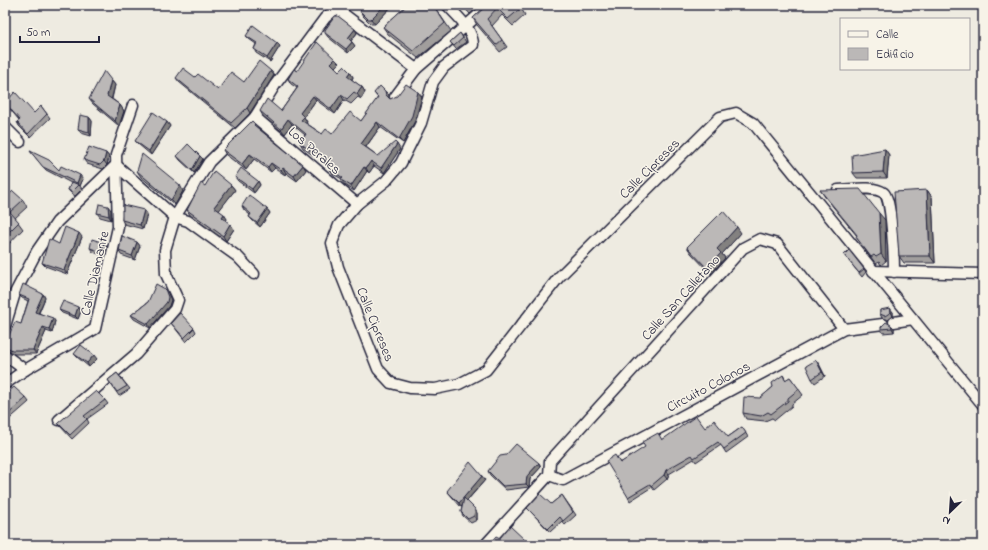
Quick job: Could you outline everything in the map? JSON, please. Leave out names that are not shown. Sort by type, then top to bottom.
[{"type":"street","points":[[447,5],[465,25]]},
{"type":"street","points":[[395,96],[416,69],[465,25],[490,5]]},
{"type":"street","points":[[59,420],[136,354],[175,309],[178,300],[166,274],[165,250],[175,217],[209,162],[255,117],[275,85],[325,18],[339,7],[416,69]]},
{"type":"street","name":"Calle Cipreses","points":[[465,25],[473,37],[473,45],[444,67],[433,82],[421,123],[401,163],[386,180],[357,204],[338,225],[332,244],[338,267],[378,369],[391,383],[410,388],[435,389],[459,384],[486,370],[559,277],[720,117],[736,113],[753,123],[983,405]]},
{"type":"street","name":"Calle Diamante","points":[[5,384],[25,370],[95,329],[118,227],[116,155],[133,105]]},
{"type":"street","name":"Los Perales","points":[[255,117],[357,204]]},
{"type":"street","points":[[5,127],[20,142]]},
{"type":"street","points":[[5,326],[14,293],[37,251],[57,222],[116,165],[175,217],[188,221],[238,257],[254,274]]},
{"type":"street","points":[[832,190],[873,189],[883,192],[887,197],[892,236],[894,272]]},
{"type":"street","name":"Calle San Calletano","points":[[549,475],[550,461],[743,248],[760,238],[776,244],[844,329]]},
{"type":"street","points":[[873,272],[983,274]]},
{"type":"street","points":[[894,322],[913,319]]},
{"type":"street","name":"Circuito Colonos","points":[[549,475],[563,480],[844,329],[883,324]]},
{"type":"street","points":[[5,355],[25,370]]},
{"type":"street","points":[[487,543],[549,475]]},
{"type":"building","points":[[364,5],[385,5],[371,19],[368,19],[360,11],[365,6]]},
{"type":"building","points":[[407,5],[433,5],[445,23],[413,51],[383,27]]},
{"type":"building","points":[[487,5],[518,5],[521,8],[508,19],[497,8],[487,19],[502,40],[496,45],[473,18]]},
{"type":"building","points":[[335,16],[338,16],[355,29],[348,38],[352,42],[346,49],[325,33],[325,30]]},
{"type":"building","points":[[253,25],[277,43],[267,58],[254,49],[257,43],[246,36]]},
{"type":"building","points":[[460,33],[463,38],[454,46],[450,42]]},
{"type":"building","points":[[317,42],[335,59],[331,63],[339,71],[344,66],[350,72],[347,76],[362,87],[357,94],[354,92],[347,99],[341,95],[331,109],[313,96],[300,113],[304,117],[301,120],[322,134],[326,129],[332,134],[350,112],[361,121],[378,97],[374,93],[380,86],[390,99],[397,96],[406,84],[418,92],[412,116],[399,139],[377,122],[361,144],[378,156],[395,142],[397,144],[381,168],[371,161],[366,168],[364,167],[351,186],[341,180],[343,178],[330,169],[334,163],[313,148],[311,151],[300,143],[306,134],[288,119],[281,129],[260,111],[267,99],[281,111],[298,87],[288,79],[294,69],[297,71]]},
{"type":"building","points":[[259,61],[271,71],[247,108],[231,123],[176,78],[183,68],[195,77],[198,74],[218,90],[231,72],[244,82]]},
{"type":"building","points":[[104,71],[111,80],[107,96],[120,105],[115,121],[89,99]]},
{"type":"building","points":[[15,92],[34,113],[41,106],[47,114],[28,134],[17,122],[20,120],[5,103]]},
{"type":"building","points":[[153,112],[167,122],[149,151],[135,141]]},
{"type":"building","points":[[80,115],[89,117],[89,132],[78,129]]},
{"type":"building","points":[[252,121],[255,124],[254,125],[303,165],[294,176],[283,168],[281,170],[271,163],[268,167],[250,154],[242,164],[223,150]]},
{"type":"building","points":[[188,144],[200,156],[192,170],[177,156]]},
{"type":"building","points":[[89,147],[106,153],[104,161],[100,165],[84,160]]},
{"type":"building","points":[[885,149],[883,172],[853,173],[852,155]]},
{"type":"building","points":[[30,151],[49,160],[59,170],[61,166],[80,175],[77,183],[43,167]]},
{"type":"building","points":[[142,154],[180,185],[171,200],[137,171]]},
{"type":"building","points":[[241,168],[258,181],[252,189],[235,177]]},
{"type":"building","points":[[214,171],[231,185],[214,207],[224,214],[222,217],[230,224],[223,236],[187,210],[201,183],[205,186]]},
{"type":"building","points":[[72,182],[79,185],[72,192],[68,190]]},
{"type":"building","points":[[860,189],[879,213],[881,254],[876,257],[874,255],[871,257],[856,237],[857,235],[820,190]]},
{"type":"building","points":[[927,190],[930,256],[899,256],[894,192]]},
{"type":"building","points":[[13,191],[23,200],[10,212],[19,222],[5,236],[5,198]]},
{"type":"building","points":[[249,195],[267,209],[257,223],[249,217],[251,214],[242,206]]},
{"type":"building","points":[[99,204],[108,206],[109,216],[97,213]]},
{"type":"building","points":[[123,205],[144,210],[140,225],[122,220]]},
{"type":"building","points":[[723,211],[737,227],[717,249],[721,253],[707,268],[687,247]]},
{"type":"building","points":[[65,227],[79,233],[64,270],[42,263],[49,239],[59,244]]},
{"type":"building","points":[[122,236],[137,242],[132,256],[119,251]]},
{"type":"building","points":[[92,239],[104,243],[102,252],[90,248]]},
{"type":"building","points":[[849,250],[864,269],[859,273],[844,255]]},
{"type":"building","points":[[23,284],[43,294],[35,312],[53,318],[49,329],[43,327],[33,350],[12,350],[5,346],[5,344],[15,322],[21,324],[29,299],[19,295]]},
{"type":"building","points":[[156,284],[165,289],[168,297],[167,302],[148,324],[131,315],[148,302]]},
{"type":"building","points":[[63,301],[78,307],[75,316],[59,310]]},
{"type":"building","points":[[890,308],[891,312],[885,316],[880,314],[880,310]]},
{"type":"building","points":[[180,313],[194,328],[184,338],[171,323]]},
{"type":"building","points":[[886,322],[891,325],[892,328],[881,329],[881,327]]},
{"type":"building","points":[[81,345],[94,355],[87,363],[74,354]]},
{"type":"building","points":[[816,360],[822,372],[812,379],[806,366]]},
{"type":"building","points":[[117,373],[127,386],[117,392],[108,380]]},
{"type":"building","points":[[783,375],[785,380],[790,377],[799,389],[788,398],[788,401],[771,414],[768,412],[761,416],[743,413],[744,397],[760,398],[773,387],[772,383]]},
{"type":"building","points":[[14,387],[26,398],[5,417],[5,395]]},
{"type":"building","points":[[96,391],[105,400],[84,416],[87,419],[70,435],[58,423]]},
{"type":"building","points":[[696,416],[705,428],[714,420],[728,437],[742,427],[746,433],[724,449],[718,442],[694,458],[692,455],[666,470],[664,475],[651,486],[650,484],[628,497],[606,461],[615,455],[620,463],[645,447],[642,442],[658,433],[662,440]]},
{"type":"building","points":[[516,444],[539,463],[527,476],[526,484],[503,486],[488,471],[500,456],[506,455]]},
{"type":"building","points":[[470,462],[482,476],[459,503],[447,491]]},
{"type":"building","points":[[540,494],[551,504],[562,495],[573,512],[563,521],[560,517],[548,529],[527,508]]},
{"type":"building","points":[[464,498],[475,509],[474,516],[468,519],[461,512]]},
{"type":"building","points":[[510,526],[526,541],[522,545],[486,545],[489,544],[496,536],[500,538]]}]
